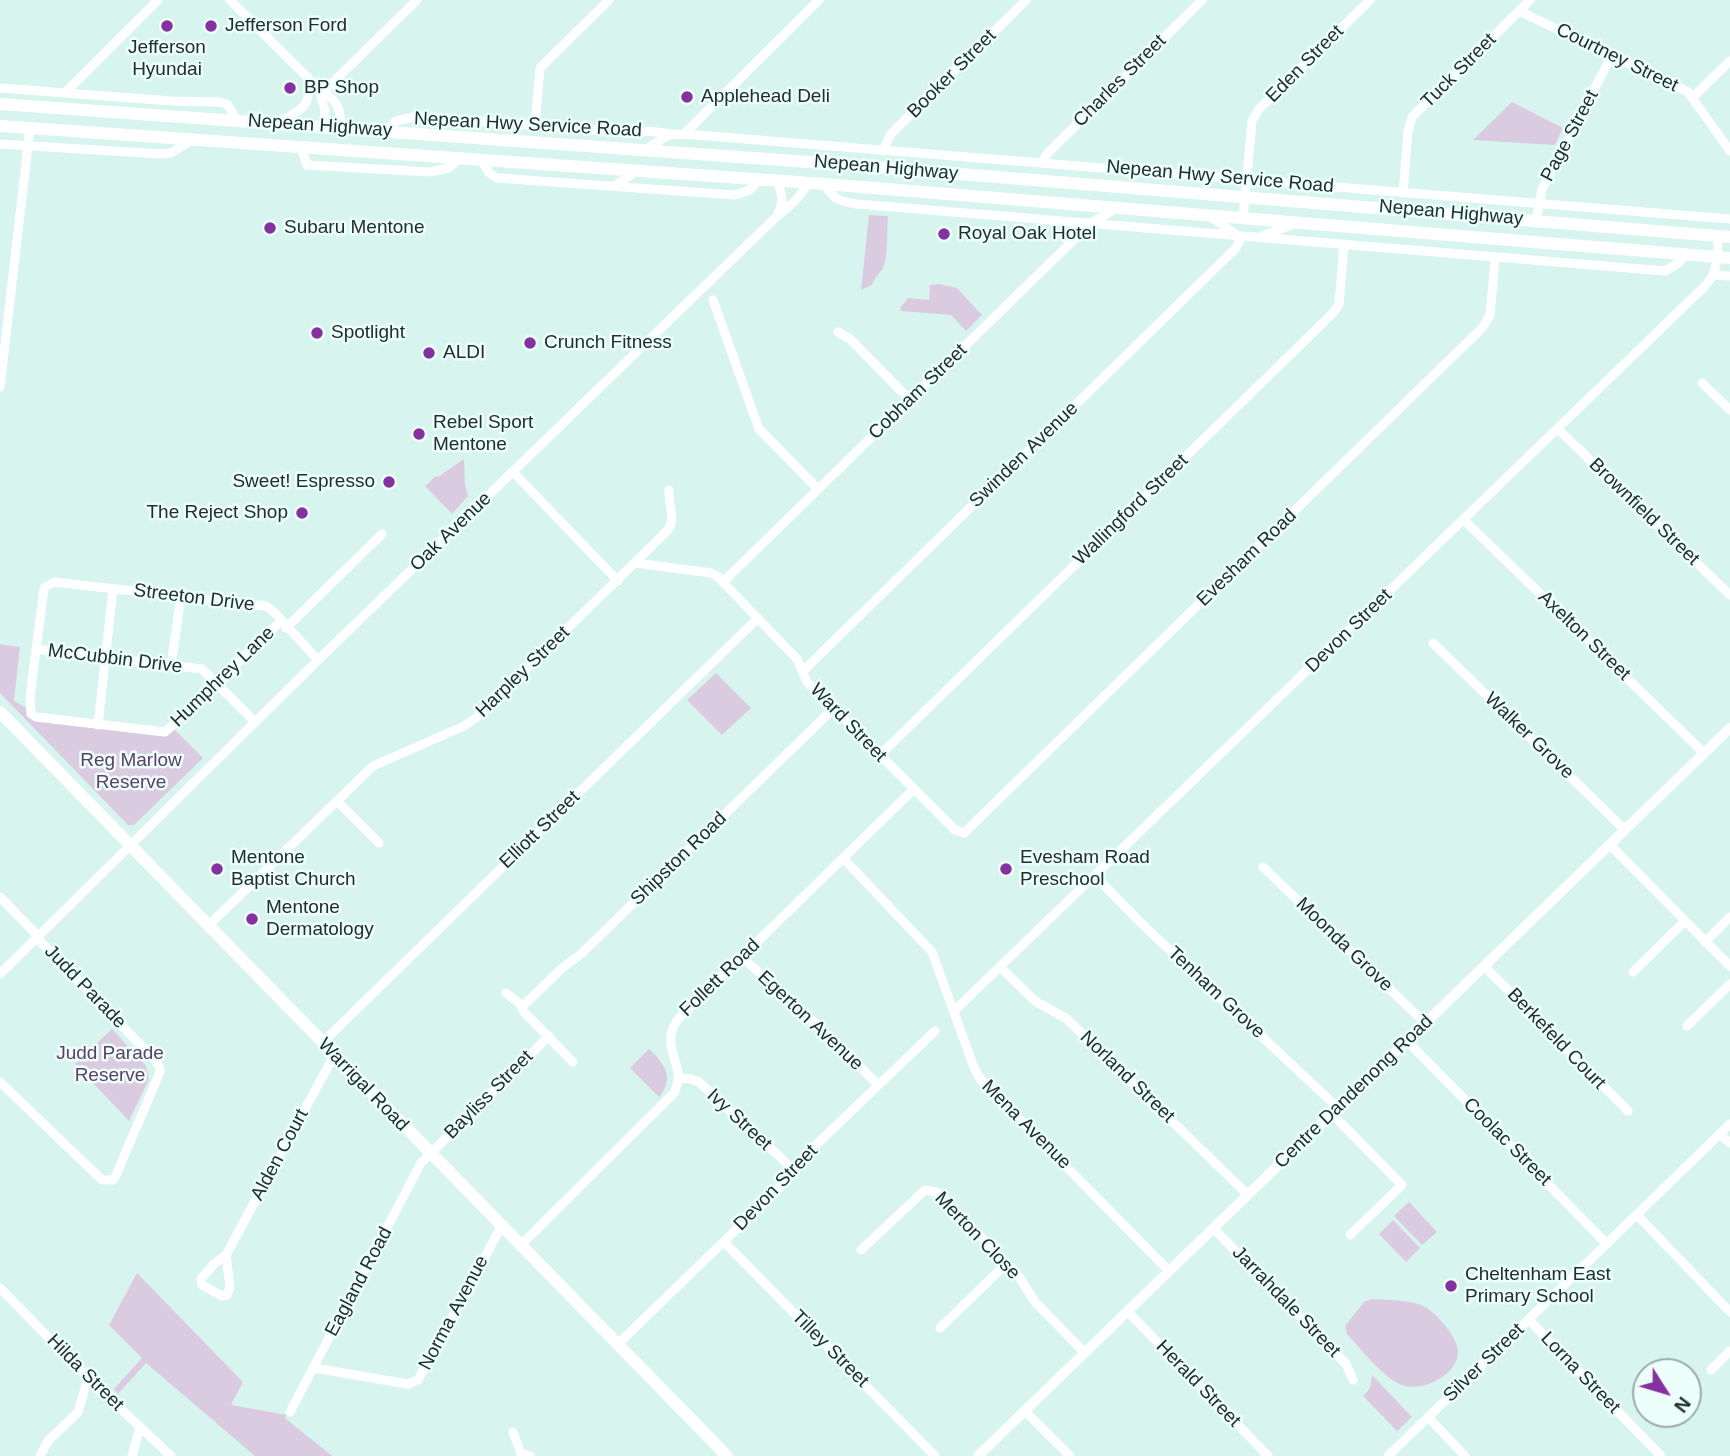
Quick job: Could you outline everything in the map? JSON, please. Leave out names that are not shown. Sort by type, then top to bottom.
[{"type":"highway","name":"Nepean Highway","points":[[0,104],[850,164],[1724,237]]},
{"type":"highway","points":[[230,143],[235,120]]},
{"type":"highway","name":"Nepean Highway","points":[[0,125],[777,180],[827,188],[849,186],[1724,257]]},
{"type":"highway","points":[[325,127],[335,150]]},
{"type":"highway","points":[[335,150],[341,128]]},
{"type":"highway","points":[[513,161],[515,141]]},
{"type":"highway","points":[[849,186],[850,164]]},
{"type":"highway","name":"Warrigal Road","points":[[0,712],[727,1456]]},
{"type":"main road","name":"Centre Dandenong Road","points":[[978,1456],[1730,728]]},
{"type":"street","points":[[41,107],[63,93],[158,0]]},
{"type":"street","points":[[230,0],[337,104],[341,112],[341,128]]},
{"type":"street","points":[[321,90],[417,0]]},
{"type":"street","points":[[535,125],[540,68],[609,0]]},
{"type":"street","points":[[645,150],[667,135],[679,134],[701,117],[819,0]]},
{"type":"street","name":"Booker Street","points":[[883,151],[890,135],[1026,0]]},
{"type":"street","name":"Charles Street","points":[[1042,163],[1046,155],[1202,0]]},
{"type":"street","name":"Eden Street","points":[[1243,218],[1252,121],[1259,109],[1370,0]]},
{"type":"street","name":"Tuck Street","points":[[1403,193],[1408,131],[1412,117],[1530,0]]},
{"type":"street","name":"Courtney Street","points":[[1519,11],[1684,90],[1693,97],[1730,150]]},
{"type":"street","name":"Page Street","points":[[1536,220],[1542,189],[1612,55]]},
{"type":"street","points":[[1693,97],[1730,61]]},
{"type":"street","points":[[276,123],[304,107],[310,93],[308,77]]},
{"type":"street","points":[[0,88],[221,102],[227,104],[235,120]]},
{"type":"street","points":[[321,90],[325,127]]},
{"type":"street","name":"Nepean Hwy Service Road","points":[[386,131],[396,121],[412,116],[628,133],[644,131],[1730,219]]},
{"type":"street","points":[[701,117],[699,129],[726,155]]},
{"type":"street","points":[[0,387],[30,128]]},
{"type":"street","points":[[0,144],[165,154],[192,140]]},
{"type":"street","name":"Nepean Hwy Service Road","points":[[301,148],[307,165],[429,172],[449,168],[461,157]]},
{"type":"street","name":"Nepean Hwy Service Road","points":[[481,159],[489,173],[497,178],[614,187],[735,195],[750,190],[760,179]]},
{"type":"street","name":"Nepean Hwy Service Road","points":[[614,187],[639,170]]},
{"type":"street","points":[[773,220],[782,206],[777,180]]},
{"type":"street","name":"Oak Avenue","points":[[0,974],[318,660],[795,201],[809,183]]},
{"type":"street","name":"Nepean Hwy Service Road","points":[[827,188],[840,201],[857,204],[1495,259],[1665,271],[1686,255]]},
{"type":"street","name":"Cobham Street","points":[[723,582],[1091,223],[1117,208]]},
{"type":"street","name":"Nepean Hwy Service Road","points":[[1204,214],[1240,236]]},
{"type":"street","name":"Nepean Hwy Service Road","points":[[1258,237],[1299,222]]},
{"type":"street","name":"Swinden Avenue","points":[[803,671],[1232,252],[1240,244],[1240,236]]},
{"type":"street","points":[[1724,237],[1724,257],[1714,275],[1730,276]]},
{"type":"street","name":"Wallingford Street","points":[[879,756],[1334,312],[1339,304],[1344,245]]},
{"type":"street","name":"Evesham Road","points":[[958,832],[964,833],[974,824],[1482,328],[1490,316],[1495,259]]},
{"type":"street","name":"Devon Street","points":[[954,1012],[1714,275]]},
{"type":"street","points":[[713,299],[759,429],[818,489]]},
{"type":"street","points":[[838,332],[850,339],[910,400]]},
{"type":"street","points":[[1702,383],[1730,410]]},
{"type":"street","name":"Brownfield Street","points":[[1558,429],[1730,595]]},
{"type":"street","points":[[513,472],[618,581]]},
{"type":"street","name":"Harpley Street","points":[[208,926],[377,762],[473,721],[671,526],[673,518],[668,502],[669,490]]},
{"type":"street","name":"Axelton Street","points":[[1464,520],[1704,753]]},
{"type":"street","name":"Humphrey Lane","points":[[97,725],[165,732],[382,534]]},
{"type":"street","name":"Ward Street","points":[[636,563],[711,573],[723,582],[797,659],[807,682],[958,832]]},
{"type":"street","name":"Streeton Drive","points":[[36,649],[44,588],[54,582],[266,606],[318,660]]},
{"type":"street","points":[[36,649],[29,710],[36,718],[97,725],[113,589]]},
{"type":"street","points":[[171,665],[181,597]]},
{"type":"street","name":"Elliott Street","points":[[321,1043],[758,618]]},
{"type":"street","name":"Walker Grove","points":[[1433,643],[1625,830]]},
{"type":"street","name":"McCubbin Drive","points":[[36,649],[202,669],[256,722]]},
{"type":"street","name":"Shipston Road","points":[[522,1007],[561,969],[582,954],[833,709]]},
{"type":"street","name":"Follett Road","points":[[679,1078],[669,1041],[679,1018],[914,789]]},
{"type":"street","points":[[337,801],[379,844]]},
{"type":"street","points":[[1610,845],[1730,967]]},
{"type":"street","name":"Mena Avenue","points":[[843,858],[932,952],[981,1080],[1170,1271]]},
{"type":"street","name":"Moonda Grove","points":[[1263,867],[1425,1023]]},
{"type":"street","name":"Tenham Grove","points":[[1095,876],[1335,1111],[1402,1185],[1350,1235]]},
{"type":"street","points":[[0,897],[37,937]]},
{"type":"street","points":[[1705,942],[1730,917]]},
{"type":"street","points":[[1633,972],[1685,921]]},
{"type":"street","name":"Judd Parade","points":[[0,1082],[102,1180],[109,1182],[116,1175],[160,1068],[37,937]]},
{"type":"street","name":"Egerton Avenue","points":[[742,957],[833,1039],[878,1085]]},
{"type":"street","name":"Berkefeld Court","points":[[1484,966],[1628,1111]]},
{"type":"street","name":"Norland Street","points":[[1000,967],[1030,997],[1067,1019],[1248,1195]]},
{"type":"street","points":[[1687,1026],[1730,984]]},
{"type":"street","points":[[506,993],[573,1062]]},
{"type":"street","name":"Devon Street","points":[[617,1345],[724,1242],[795,1171],[816,1145],[934,1031]]},
{"type":"street","name":"Bayliss Street","points":[[430,1154],[549,1036]]},
{"type":"street","name":"Coolac Street","points":[[1407,1041],[1607,1244]]},
{"type":"street","name":"Alden Court","points":[[226,1255],[230,1287],[227,1295],[222,1296],[200,1282],[209,1269],[226,1255],[335,1057]]},
{"type":"street","points":[[520,1246],[668,1100],[676,1089],[679,1078]]},
{"type":"street","name":"Ivy Street","points":[[679,1078],[699,1083],[795,1171]]},
{"type":"street","name":"Silver Street","points":[[1388,1456],[1730,1124]]},
{"type":"street","points":[[1720,1134],[1730,1143]]},
{"type":"street","name":"Eagland Road","points":[[290,1412],[417,1170],[430,1154]]},
{"type":"street","name":"Merton Close","points":[[861,1250],[925,1190],[930,1189],[1007,1263],[1035,1301],[1085,1353]]},
{"type":"street","points":[[1637,1215],[1730,1312]]},
{"type":"street","name":"Norma Avenue","points":[[314,1368],[408,1384],[418,1380],[501,1227]]},
{"type":"street","name":"Jarrahdale Street","points":[[1213,1228],[1346,1364],[1353,1380]]},
{"type":"street","name":"Tilley Street","points":[[724,1242],[935,1456]]},
{"type":"street","points":[[940,1328],[1007,1263]]},
{"type":"street","name":"Hilda Street","points":[[0,1288],[88,1378],[171,1456]]},
{"type":"street","name":"Herald Street","points":[[1128,1312],[1264,1455]]},
{"type":"street","name":"Lorna Street","points":[[1529,1320],[1660,1456]]},
{"type":"street","points":[[1711,1370],[1730,1351]]},
{"type":"street","points":[[40,1456],[48,1441],[78,1412],[88,1378]]},
{"type":"street","points":[[1025,1411],[1070,1456]]},
{"type":"street","points":[[1428,1418],[1465,1456]]},
{"type":"street","points":[[132,1456],[140,1427]]},
{"type":"street","points":[[513,1432],[523,1455]]},
{"type":"green space","points":[[1512,102],[1563,128],[1555,145],[1473,140]]},
{"type":"green space","points":[[869,215],[888,216],[886,255],[883,268],[872,285],[861,290]]},
{"type":"green space","points":[[930,285],[957,288],[982,315],[966,331],[951,315],[901,311],[900,308],[908,298],[929,300]]},
{"type":"green space","points":[[464,459],[468,496],[452,514],[425,486]]},
{"type":"green space","name":"Reg Marlow Reserve","points":[[0,644],[20,647],[14,701],[25,707],[34,721],[160,736],[175,730],[203,758],[134,825],[128,825],[0,693]]},
{"type":"green space","points":[[716,673],[751,708],[722,735],[687,700]]},
{"type":"green space","name":"Judd Parade Reserve","points":[[112,1029],[146,1066],[149,1079],[129,1121],[75,1064]]},
{"type":"green space","points":[[649,1049],[660,1060],[666,1072],[666,1084],[659,1097],[630,1068]]},
{"type":"green space","points":[[1409,1202],[1437,1232],[1422,1245],[1394,1216]]},
{"type":"green space","points":[[1393,1220],[1420,1248],[1406,1262],[1379,1234]]},
{"type":"green space","points":[[137,1273],[243,1382],[231,1405],[287,1415],[285,1418],[332,1456],[255,1456],[146,1363],[118,1394],[114,1389],[142,1358],[109,1325]]},
{"type":"green space","points":[[1373,1299],[1416,1303],[1438,1317],[1456,1342],[1457,1359],[1453,1367],[1438,1380],[1419,1386],[1402,1385],[1387,1376],[1347,1334],[1345,1326],[1364,1302]]},
{"type":"green space","points":[[1372,1375],[1412,1417],[1397,1431],[1363,1396],[1370,1388]]},
{"type":"place","name":"Jefferson Hyundai","points":[[167,26]]},
{"type":"place","name":"Jefferson Ford","points":[[211,26]]},
{"type":"place","name":"BP Shop","points":[[290,88]]},
{"type":"place","name":"Applehead Deli","points":[[687,97]]},
{"type":"place","name":"Subaru Mentone","points":[[270,228]]},
{"type":"place","name":"Royal Oak Hotel","points":[[944,234]]},
{"type":"place","name":"Spotlight","points":[[317,333]]},
{"type":"place","name":"Crunch Fitness","points":[[530,343]]},
{"type":"place","name":"ALDI","points":[[429,353]]},
{"type":"place","name":"Rebel Sport Mentone","points":[[419,434]]},
{"type":"place","name":"Sweet! Espresso","points":[[389,482]]},
{"type":"place","name":"The Reject Shop","points":[[302,513]]},
{"type":"place","name":"Mentone Baptist Church","points":[[217,869]]},
{"type":"place","name":"Evesham Road Preschool","points":[[1006,869]]},
{"type":"place","name":"Mentone Dermatology","points":[[252,919]]},
{"type":"place","name":"Cheltenham East Primary School","points":[[1451,1286]]}]
